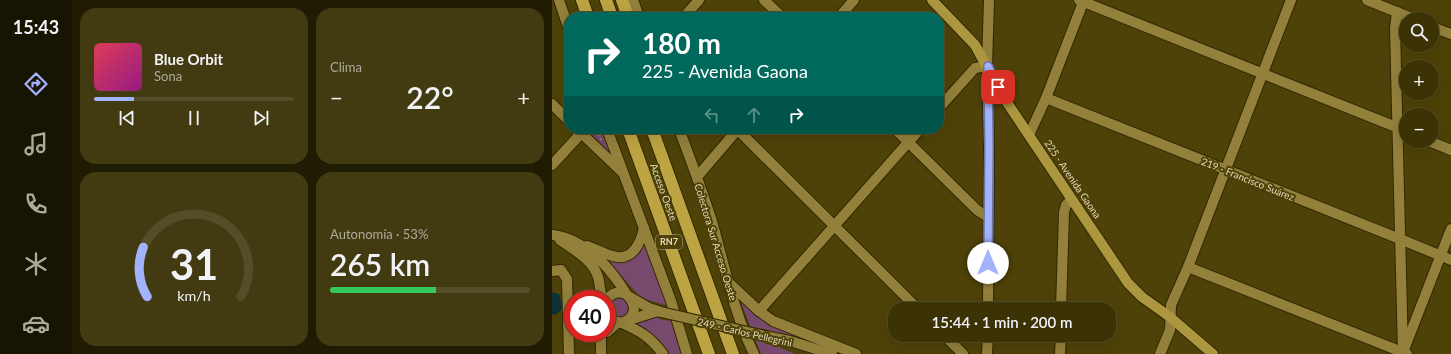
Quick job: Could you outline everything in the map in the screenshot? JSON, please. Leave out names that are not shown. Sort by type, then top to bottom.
[{"type":"highway","points":[[582,0],[586,12]]},
{"type":"highway","points":[[606,0],[610,12]]},
{"type":"highway","points":[[622,0],[626,12]]},
{"type":"highway","name":"Acceso Oeste","points":[[630,134],[709,354]]},
{"type":"highway","name":"Acceso Oeste","points":[[654,134],[733,354]]},
{"type":"main road","name":"225 - Avenida Gaona","points":[[932,0],[943,12]]},
{"type":"main road","name":"225 - Avenida Gaona","points":[[944,13],[975,45],[988,66],[1004,98],[1128,283],[1142,297],[1170,317],[1213,354]]},
{"type":"street","points":[[559,0],[564,15]]},
{"type":"street","points":[[633,0],[637,12]]},
{"type":"street","points":[[688,12],[699,0]]},
{"type":"street","points":[[764,0],[777,12]]},
{"type":"street","points":[[843,12],[854,0]]},
{"type":"street","points":[[988,302],[989,0]]},
{"type":"street","points":[[1160,354],[1170,330],[1171,304],[1188,267],[1292,0]]},
{"type":"street","points":[[1367,0],[1398,12],[1395,28],[1400,108]]},
{"type":"street","points":[[1029,135],[1046,98],[1082,1],[1399,129]]},
{"type":"street","points":[[1439,29],[1451,34]]},
{"type":"street","points":[[944,103],[976,68],[988,66]]},
{"type":"street","name":"219 - Francisco Suárez","points":[[1046,98],[1451,260]]},
{"type":"street","points":[[552,104],[564,116]]},
{"type":"street","points":[[552,165],[578,134]]},
{"type":"street","points":[[585,134],[623,173]]},
{"type":"street","points":[[609,134],[671,301],[687,354]]},
{"type":"street","name":"Colectora Sur Acceso Oeste","points":[[681,134],[711,219],[727,281],[754,354]]},
{"type":"street","points":[[697,177],[734,134]]},
{"type":"street","points":[[743,134],[911,302]]},
{"type":"street","points":[[900,134],[976,210],[988,217]]},
{"type":"street","points":[[759,311],[915,134]]},
{"type":"street","points":[[1439,145],[1451,150]]},
{"type":"street","points":[[1402,148],[1400,239],[1404,354]]},
{"type":"street","points":[[1061,302],[1064,212],[1066,205],[1072,200]]},
{"type":"street","points":[[581,244],[617,257],[624,257],[629,255],[639,244],[644,228]]},
{"type":"street","points":[[1404,354],[1451,229]]},
{"type":"street","name":"249 - Carlos Pellegrini","points":[[552,235],[564,237],[581,244],[611,271],[629,296],[660,312],[766,336],[832,354]]},
{"type":"street","name":"249 - Carlos Pellegrini","points":[[552,235],[578,252],[589,263],[598,278],[600,290]]},
{"type":"street","points":[[1188,267],[1404,354]]},
{"type":"street","points":[[552,271],[561,270],[567,279],[569,354]]},
{"type":"street","name":"249 - Carlos Pellegrini","points":[[727,281],[759,311],[779,324],[856,354]]},
{"type":"street","points":[[616,293],[622,292],[629,296],[634,305],[634,310],[616,326]]},
{"type":"street","points":[[616,321],[622,322],[660,312]]},
{"type":"street","points":[[622,322],[645,334],[663,354]]},
{"type":"street","points":[[766,336],[808,354]]},
{"type":"street","points":[[601,354],[602,342]]},
{"type":"street","points":[[951,342],[963,354]]},
{"type":"street","points":[[987,354],[988,342]]},
{"type":"street","points":[[1060,354],[1061,342]]},
{"type":"shaded area","points":[[591,134],[603,134],[612,152],[612,158],[603,149]]},
{"type":"shaded area","points":[[644,242],[669,305],[682,354],[667,354],[635,325],[643,319],[652,316],[671,321],[666,305],[648,300],[646,302],[603,255],[610,258]]},
{"type":"shaded area","points":[[737,292],[755,312],[841,353],[761,328],[766,344],[772,344],[795,354],[761,354]]},
{"type":"shaded area","points":[[616,298],[622,299],[627,304],[628,308],[625,315],[616,318]]},
{"type":"water","points":[[552,292],[559,294],[561,301],[562,309],[555,315],[552,314]]},
{"type":"route","points":[[988,263],[988,66],[998,87]]}]
